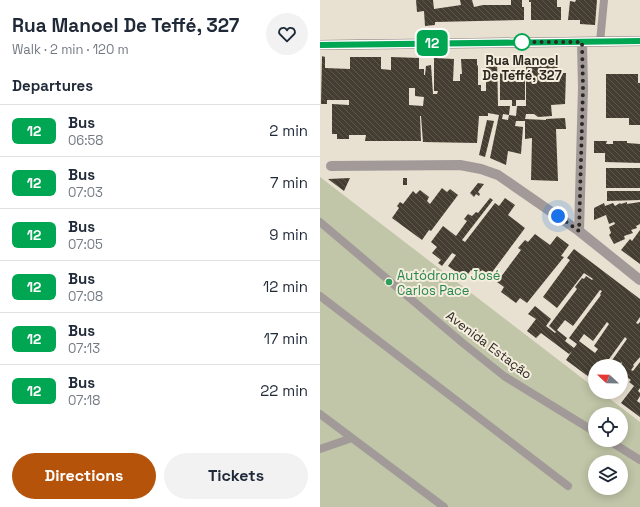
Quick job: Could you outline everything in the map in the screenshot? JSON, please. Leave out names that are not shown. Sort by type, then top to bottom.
[{"type":"street","points":[[320,45],[640,41]]},
{"type":"street","points":[[579,231],[583,88],[582,42]]},
{"type":"street","points":[[330,166],[460,165],[481,169],[498,175],[579,231],[640,280]]},
{"type":"lane","points":[[600,42],[604,0]]},
{"type":"lane","name":"Avenida Estação","points":[[320,222],[504,376],[588,428]]},
{"type":"lane","points":[[320,296],[568,486]]},
{"type":"lane","points":[[320,414],[444,507]]},
{"type":"lane","points":[[320,449],[352,438]]},
{"type":"lane","points":[[619,447],[640,460]]},
{"type":"green space","name":"Autódromo José Carlos Pace","points":[[320,177],[588,383],[588,399],[610,399],[620,407],[588,407],[588,447],[628,447],[628,413],[640,422],[640,507],[320,507]]},
{"type":"building","points":[[416,0],[433,0],[434,9],[461,5],[460,0],[472,0],[474,7],[483,5],[511,5],[511,0],[522,0],[522,7],[524,7],[524,20],[435,22],[435,25],[425,26],[424,11],[417,12]]},
{"type":"building","points":[[529,0],[557,0],[557,7],[561,7],[561,20],[531,20],[531,2],[529,2]]},
{"type":"building","points":[[576,0],[597,0],[595,25],[580,24],[580,20],[568,20],[570,1],[575,2]]},
{"type":"building","points":[[322,56],[325,57],[325,68],[350,69],[350,57],[381,57],[381,69],[391,70],[391,57],[419,58],[419,69],[424,69],[424,75],[426,66],[431,65],[433,94],[437,94],[438,91],[434,91],[434,58],[454,59],[453,81],[460,81],[460,74],[462,74],[461,59],[477,59],[478,85],[481,85],[481,91],[486,91],[485,77],[487,59],[497,59],[498,106],[510,106],[509,115],[516,116],[517,106],[526,106],[526,78],[525,100],[516,100],[516,106],[512,106],[512,100],[500,100],[500,70],[526,70],[526,59],[546,59],[557,62],[558,73],[566,73],[565,104],[551,105],[552,116],[538,117],[534,114],[526,114],[525,119],[546,120],[565,118],[566,129],[556,129],[558,181],[531,180],[532,138],[525,139],[525,121],[516,121],[515,126],[523,127],[521,154],[508,151],[506,165],[490,158],[499,115],[488,113],[488,116],[479,116],[477,143],[423,142],[421,116],[421,141],[365,141],[366,135],[349,135],[349,139],[337,139],[337,134],[332,134],[332,104],[349,105],[349,100],[327,100],[327,104],[321,104]],"holes":[[[409,88],[415,88],[415,96],[424,97],[423,106],[409,105]],[[503,114],[509,115],[508,120],[502,119]]]},
{"type":"building","points":[[606,74],[638,74],[638,83],[640,83],[640,125],[629,125],[629,118],[606,118]]},
{"type":"building","points":[[487,120],[494,121],[485,157],[479,155]]},
{"type":"building","points":[[594,141],[607,141],[606,144],[613,144],[613,141],[627,141],[627,143],[640,144],[640,163],[605,162],[605,153],[594,153]]},
{"type":"building","points":[[606,168],[640,168],[640,188],[606,188]]},
{"type":"building","points":[[350,178],[344,191],[328,179]]},
{"type":"building","points":[[403,178],[407,178],[407,185],[403,185]]},
{"type":"building","points":[[478,183],[484,184],[478,192],[480,194],[479,196],[476,194],[474,197],[470,193]]},
{"type":"building","points":[[442,188],[447,192],[450,189],[458,195],[431,231],[429,230],[422,240],[392,218],[399,208],[397,206],[400,202],[403,204],[413,191],[416,194],[420,190],[429,197],[427,201],[430,204]]},
{"type":"building","points":[[607,191],[640,191],[640,200],[607,201]]},
{"type":"building","points":[[490,198],[493,200],[462,240],[465,242],[495,203],[499,206],[505,198],[515,205],[508,215],[525,228],[490,275],[482,270],[478,275],[471,270],[465,278],[448,266],[456,255],[452,253],[442,266],[438,263],[441,260],[432,253],[437,247],[431,242],[443,226],[456,236],[467,221],[464,219],[468,214],[472,216],[476,212],[478,213]]},
{"type":"building","points":[[627,202],[627,204],[640,202],[640,224],[636,226],[637,228],[631,230],[633,233],[624,236],[625,239],[614,244],[609,235],[611,233],[609,227],[615,224],[614,222],[609,224],[606,215],[594,220],[594,208],[604,203],[605,206],[613,203],[615,206],[620,203]]},
{"type":"building","points":[[640,230],[640,264],[621,250],[630,239],[632,241]]},
{"type":"building","points":[[535,234],[550,245],[557,236],[569,245],[561,256],[564,257],[527,303],[520,298],[516,303],[501,292],[504,287],[497,282],[521,250],[518,248],[525,240],[528,242]]},
{"type":"building","points":[[574,249],[640,299],[640,317],[636,323],[638,324],[640,322],[640,357],[633,365],[634,366],[631,370],[633,371],[640,362],[640,388],[638,391],[640,396],[637,401],[640,403],[640,417],[621,403],[624,399],[628,399],[628,394],[634,386],[629,382],[631,380],[628,378],[628,359],[613,359],[627,339],[625,337],[609,359],[588,359],[588,376],[566,360],[572,351],[569,354],[541,333],[536,338],[527,331],[536,319],[528,314],[535,306],[551,319],[546,326],[555,333],[556,332],[549,326],[577,289],[575,287],[582,278],[584,279],[586,276],[592,280],[593,279],[584,273],[557,308],[543,297],[570,260],[567,258]],"holes":[[[600,290],[602,291],[600,294],[601,295],[569,338],[577,344],[574,348],[565,341],[567,338],[557,330],[565,320],[573,326]],[[607,322],[609,324],[594,346],[598,349],[595,353],[579,341],[584,334],[593,341]]]},
{"type":"bus line","name":"12","points":[[320,45],[640,41]]},
{"type":"place","name":"Rua Manoel De Teffé, 327","points":[[522,42]]},
{"type":"place","name":"Autódromo José Carlos Pace","points":[[389,282]]},
{"type":"route","points":[[522,42],[582,42],[583,88],[579,231],[558,216]]}]
